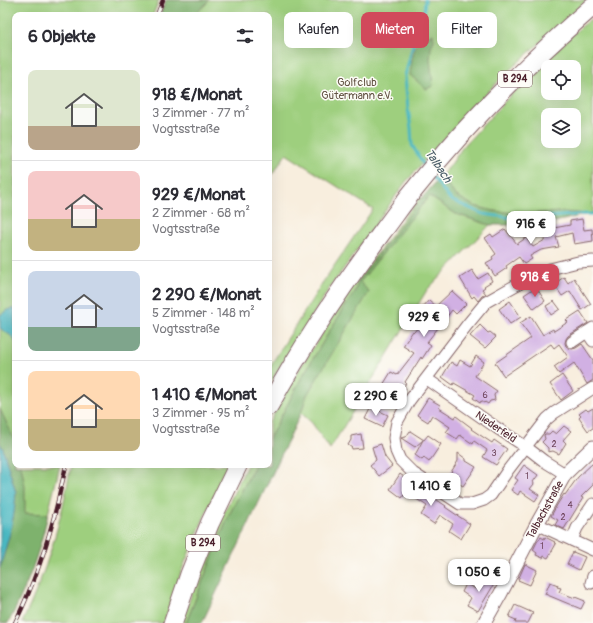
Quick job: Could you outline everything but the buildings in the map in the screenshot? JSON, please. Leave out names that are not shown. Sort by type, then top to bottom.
[{"type":"highway","name":"B 294","points":[[272,401],[326,312],[362,259],[413,190],[494,100],[562,33],[593,6]]},
{"type":"highway","name":"B 294","points":[[172,623],[210,523],[237,468]]},
{"type":"street","points":[[593,261],[578,262],[550,269],[525,280],[486,302],[409,401],[397,422],[394,438],[396,451],[400,460],[413,473],[460,504],[472,504],[484,500],[491,495],[546,419],[593,388]]},
{"type":"street","points":[[572,342],[591,334]]},
{"type":"street","name":"Niederfeld","points":[[427,378],[544,461],[566,474]]},
{"type":"street","name":"Talbachstraße","points":[[484,623],[537,524],[566,474],[593,447]]},
{"type":"street","points":[[572,540],[577,528],[593,504]]},
{"type":"street","points":[[537,524],[593,550]]},
{"type":"green space","points":[[0,0],[159,0],[154,12],[12,12],[12,468],[59,468],[48,514],[14,513],[16,493],[0,443]]},
{"type":"green space","name":"Golfclub Gütermann e.V.","points":[[166,0],[587,0],[502,77],[405,183],[329,289],[272,381],[272,364],[274,360],[323,282],[373,209],[286,154],[272,175],[272,12],[161,12]]},
{"type":"green space","points":[[166,0],[208,0],[207,3],[197,12],[161,12]]},
{"type":"green space","points":[[593,17],[593,214],[563,212],[524,214],[494,211],[474,206],[455,195],[441,176],[462,148],[519,86],[541,65],[541,100],[581,100],[581,60],[546,60]]},
{"type":"green space","points":[[433,34],[434,40],[431,47],[430,59],[433,86],[426,89],[410,75],[415,48],[429,48],[429,36]]},
{"type":"green space","points":[[441,176],[455,195],[474,206],[494,211],[524,214],[563,212],[588,214],[542,225],[490,225],[456,214],[429,196],[360,282],[369,292],[307,395],[301,413],[202,623],[186,623],[229,515],[253,468],[272,468],[272,433],[302,377],[356,290],[358,281],[422,198]]},
{"type":"green space","points":[[420,196],[422,198],[358,281],[356,290],[302,377],[272,433],[272,418],[296,374],[357,280]]},
{"type":"green space","points":[[429,196],[456,214],[490,225],[427,290],[330,449],[312,423],[301,413],[307,395],[360,282]]},
{"type":"green space","points":[[0,409],[12,435],[12,468],[22,468],[25,486],[25,513],[48,514],[31,573],[8,623],[0,623],[0,568],[10,533],[16,493],[0,443]]},
{"type":"green space","points":[[70,468],[228,468],[181,572],[164,623],[22,623],[46,566],[58,526]]},
{"type":"green space","points":[[246,468],[253,468],[229,515],[186,623],[182,623],[195,584],[217,528]]},
{"type":"water","points":[[12,309],[12,337],[0,328],[0,315],[7,310]]},
{"type":"water","points":[[0,443],[16,493],[10,533],[0,568]]},
{"type":"waterway","name":"Talbach","points":[[425,0],[424,11],[413,31],[413,44],[405,76],[412,145],[425,167]]},
{"type":"waterway","name":"Talbach","points":[[432,176],[451,200],[483,214],[520,219],[593,214]]},
{"type":"railway","points":[[158,12],[163,0]]},
{"type":"railway","points":[[15,623],[45,548],[65,468]]}]
